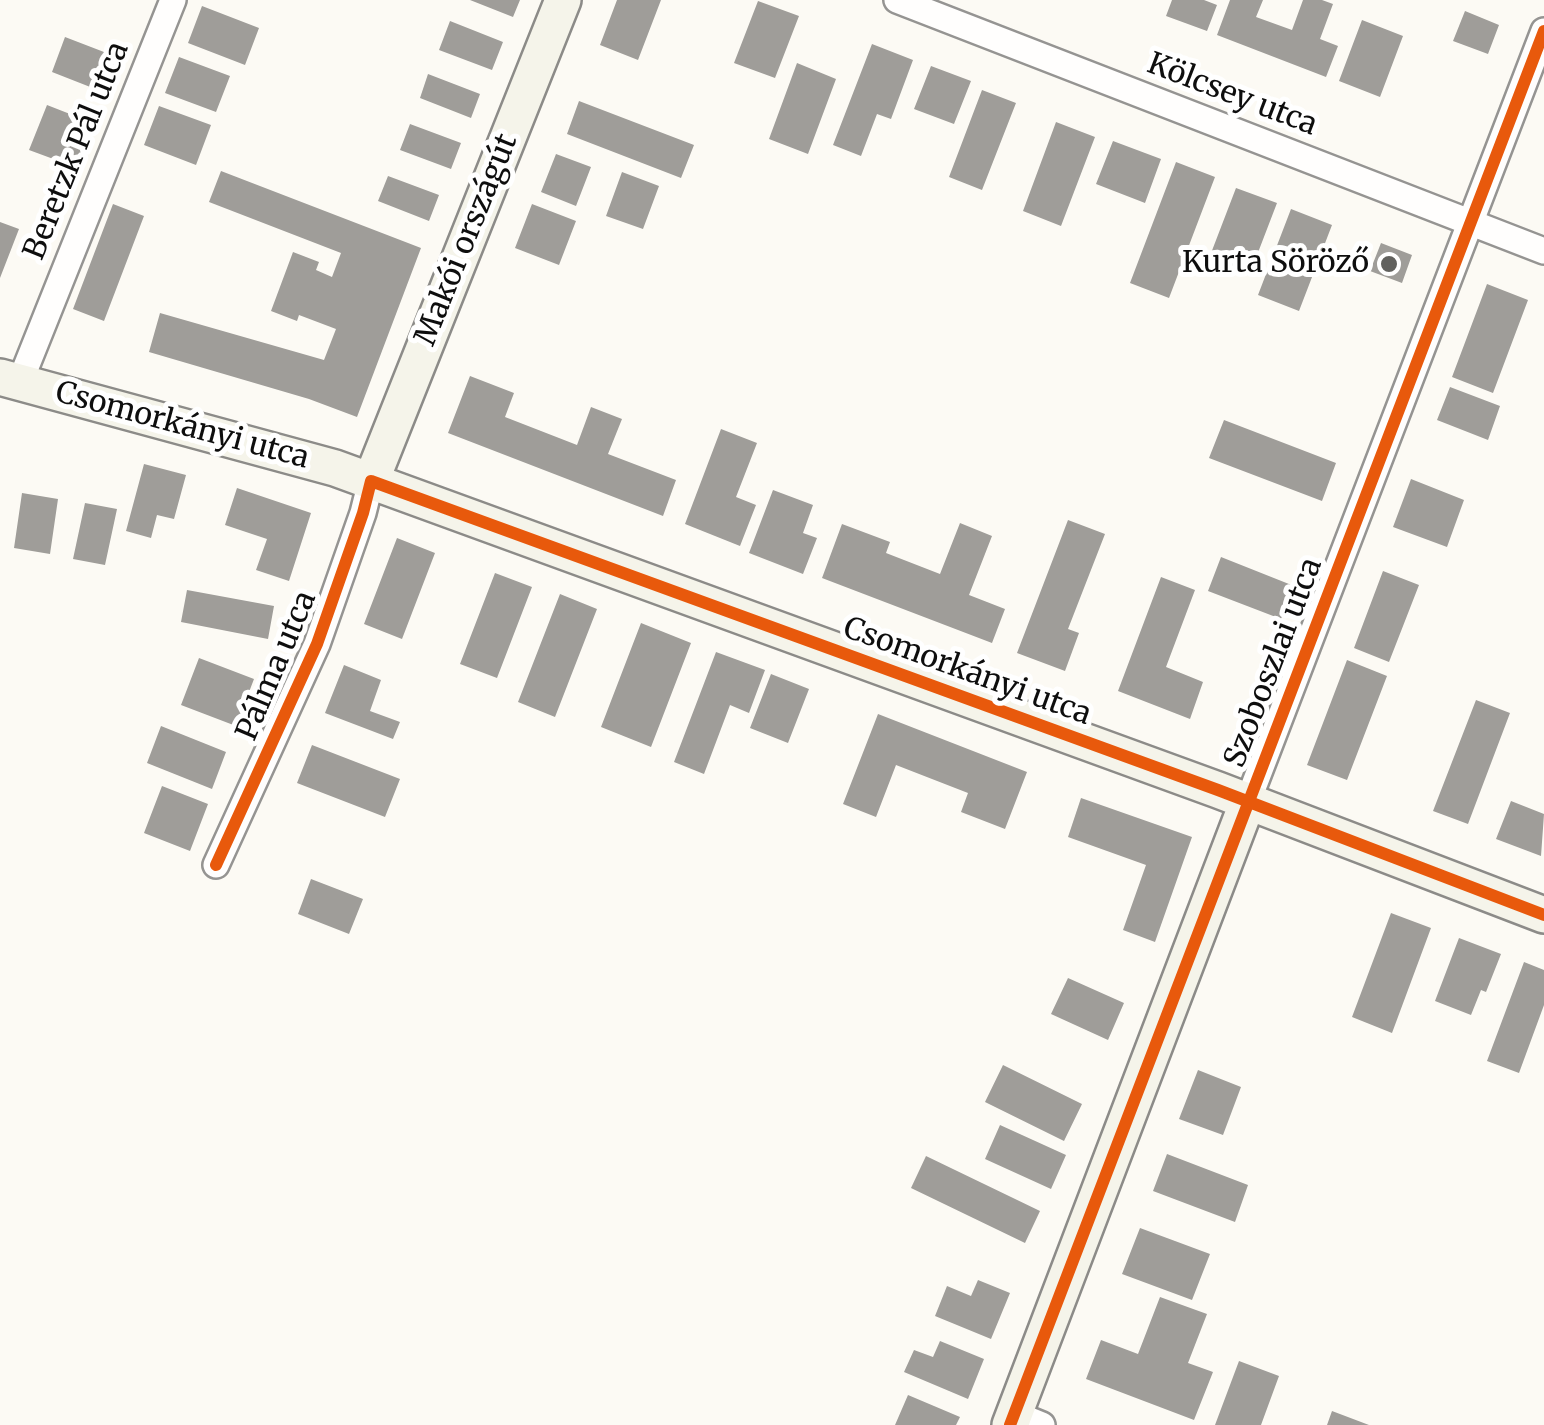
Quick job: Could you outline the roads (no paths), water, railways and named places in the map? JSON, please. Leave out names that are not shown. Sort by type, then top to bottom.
[{"type":"street","name":"Beretzk Pál utca","points":[[10,380],[173,0]]},
{"type":"street","name":"Makói országút","points":[[371,481],[563,0]]},
{"type":"street","name":"Kölcsey utca","points":[[896,0],[1544,251]]},
{"type":"street","name":"Szoboszlai utca","points":[[1022,1421],[1248,801],[1544,31]]},
{"type":"street","name":"Csomorkányi utca","points":[[10,380],[334,468],[1248,801],[1544,915]]},
{"type":"street","name":"Pálma utca","points":[[216,866],[317,644],[364,513],[371,481]]},
{"type":"place","name":"Kurta Söröző","points":[[1389,264]]}]
